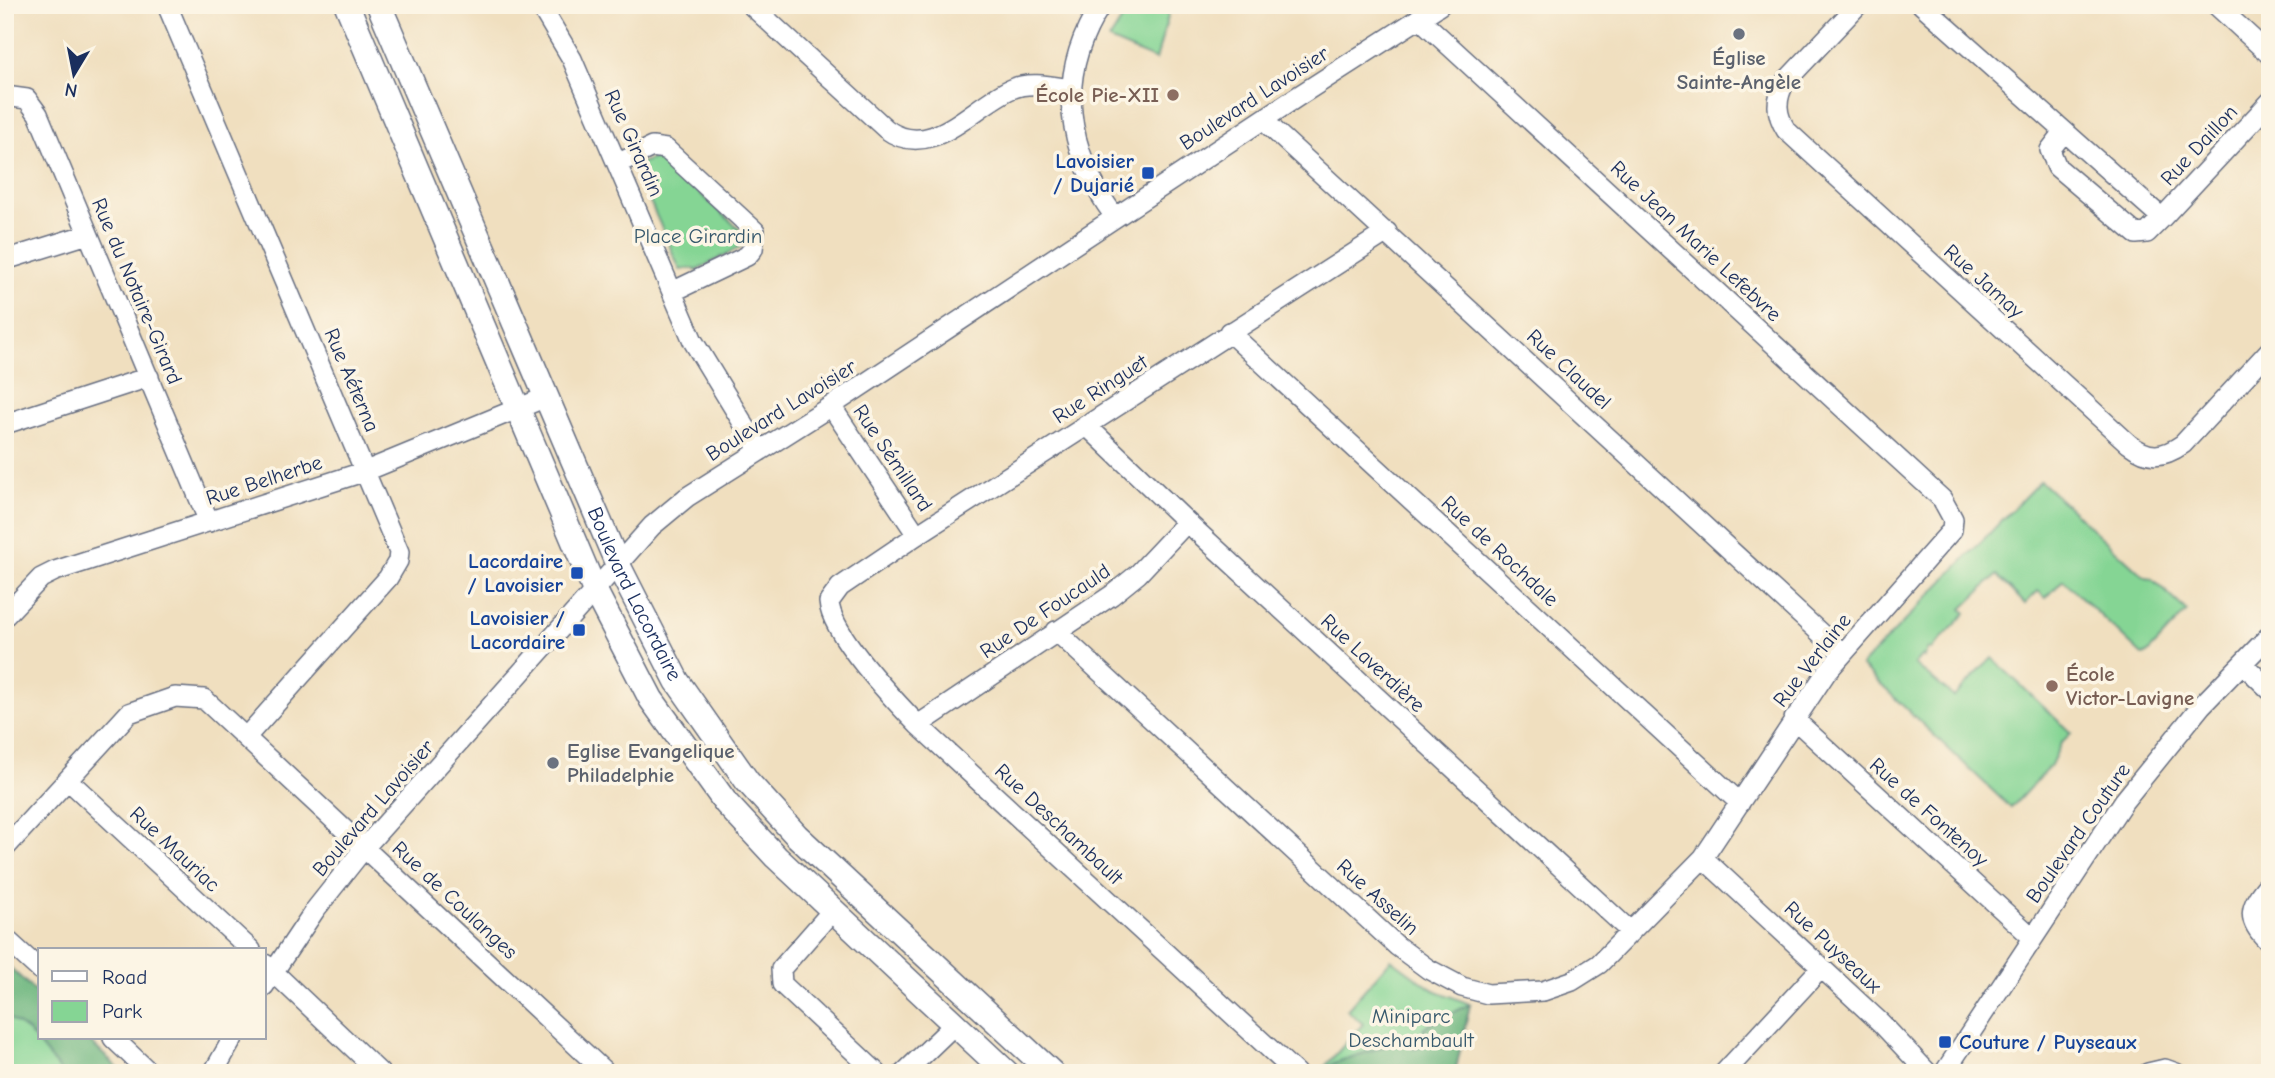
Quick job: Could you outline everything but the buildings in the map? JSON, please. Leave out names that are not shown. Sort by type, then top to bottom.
[{"type":"main road","name":"Boulevard Lacordaire","points":[[346,5],[595,591],[651,699],[687,752],[734,811],[832,911],[1007,1073]]},
{"type":"main road","name":"Boulevard Lacordaire","points":[[379,5],[618,565],[677,681],[709,731],[755,790],[842,879],[1052,1073]]},
{"type":"street","name":"Rue Aéterna","points":[[167,5],[397,544],[398,561],[388,578],[247,736]]},
{"type":"street","name":"Rue Girardin","points":[[540,5],[572,60],[701,355],[760,451]]},
{"type":"street","points":[[751,5],[886,129],[909,141],[934,137],[1010,89],[1032,85],[1070,89]]},
{"type":"street","points":[[1101,5],[1082,40],[1070,89],[1074,132],[1084,169],[1115,217]]},
{"type":"street","name":"Boulevard Lavoisier","points":[[267,974],[365,847],[652,526],[687,497],[831,406],[1440,5]]},
{"type":"street","name":"Rue Jamay","points":[[1858,5],[1785,82],[1779,92],[1778,118],[1786,130],[2129,444],[2141,453],[2156,457],[2177,449],[2270,350]]},
{"type":"street","name":"Rue Daillon","points":[[1923,5],[2162,218]]},
{"type":"street","points":[[2216,5],[2270,55]]},
{"type":"street","name":"Rue Jean Marie Lefebvre","points":[[1419,18],[1942,499]]},
{"type":"street","name":"Rue du Notaire-Girard","points":[[6,96],[27,99],[33,106],[209,522]]},
{"type":"street","name":"Rue Daillon","points":[[2064,131],[2050,150],[2057,167],[2136,234],[2147,233],[2270,102]]},
{"type":"street","name":"Rue Claudel","points":[[1264,120],[1842,653]]},
{"type":"street","points":[[619,163],[652,147],[666,149],[755,231],[753,249],[747,256],[672,292]]},
{"type":"street","name":"Rue Ringuet","points":[[840,587],[1228,332],[1387,232]]},
{"type":"street","points":[[5,260],[88,234]]},
{"type":"street","name":"Rue de Rochdale","points":[[1228,332],[1740,803]]},
{"type":"street","points":[[5,424],[149,377]]},
{"type":"street","name":"Rue Belherbe","points":[[5,616],[41,578],[55,571],[366,471],[546,397]]},
{"type":"street","name":"Rue Sémillard","points":[[831,406],[917,535]]},
{"type":"street","name":"Rue Laverdière","points":[[1086,425],[1187,522],[1631,932]]},
{"type":"street","name":"Rue Verlaine","points":[[1703,858],[1794,719],[1842,653],[1946,540],[1953,519],[1942,499]]},
{"type":"street","name":"Rue De Foucauld","points":[[918,725],[1125,585],[1187,522]]},
{"type":"street","name":"Rue Deschambault","points":[[840,587],[829,602],[834,621],[864,664],[918,725],[1296,1073]]},
{"type":"street","name":"Rue Asselin","points":[[1056,631],[1396,946],[1428,969],[1462,987],[1488,993],[1543,991],[1572,981],[1599,964],[1703,858]]},
{"type":"street","name":"Boulevard Couture","points":[[1944,1073],[2088,853],[2158,757],[2270,635]]},
{"type":"street","points":[[2242,664],[2270,690]]},
{"type":"street","name":"Rue de Coulanges","points":[[68,780],[129,713],[185,695],[211,704],[606,1073]]},
{"type":"street","name":"Rue de Fontenoy","points":[[1794,719],[2033,938]]},
{"type":"street","points":[[5,848],[68,780]]},
{"type":"street","name":"Rue Mauriac","points":[[68,780],[249,948]]},
{"type":"street","name":"Rue Puyseaux","points":[[1703,858],[1881,1023],[1928,1073]]},
{"type":"street","points":[[2270,882],[2259,894],[2251,914],[2253,925],[2270,943]]},
{"type":"street","points":[[832,911],[781,968],[782,984],[877,1073]]},
{"type":"street","points":[[5,938],[38,968]]},
{"type":"street","points":[[1724,1073],[1821,968]]},
{"type":"street","points":[[267,974],[380,1073]]},
{"type":"street","points":[[904,1073],[955,1024]]},
{"type":"street","points":[[115,1040],[150,1073]]},
{"type":"street","points":[[213,1073],[232,1040]]},
{"type":"street","points":[[2148,1073],[2165,1069],[2176,1073]]},
{"type":"green space","points":[[1131,5],[1171,5],[1156,60],[1109,40]]},
{"type":"green space","name":"Place Girardin","points":[[657,157],[665,161],[739,229],[744,237],[740,247],[696,271],[694,268],[680,270],[638,174],[641,163]]},
{"type":"green space","points":[[2040,481],[2146,578],[2152,579],[2187,611],[2147,654],[2142,655],[2063,580],[2046,598],[2038,591],[2025,604],[1997,575],[1962,609],[1966,613],[1914,664],[1954,697],[1992,658],[2071,733],[2061,743],[2051,765],[2011,808],[1861,666]]},
{"type":"green space","name":"Miniparc Deschambault","points":[[1391,959],[1432,989],[1470,1004],[1455,1073],[1319,1073],[1363,1024],[1347,1010]]},
{"type":"green space","points":[[5,963],[38,994],[38,1040],[88,1040],[123,1073],[5,1073]]},
{"type":"green space","points":[[5,963],[38,994],[38,1040],[88,1040],[123,1073],[62,1073],[29,1032],[5,1015]]},
{"type":"green space","points":[[1470,1004],[1455,1073],[1320,1073],[1334,1063],[1406,1039],[1414,1049],[1426,1044],[1429,1037],[1423,1028]]},
{"type":"place","name":"Église Sainte-Angèle","points":[[1739,34]]},
{"type":"place","name":"École Pie-XII","points":[[1173,95]]},
{"type":"place","name":"Lavoisier / Dujarié","points":[[1148,173]]},
{"type":"place","name":"Lacordaire / Lavoisier","points":[[577,573]]},
{"type":"place","name":"Lavoisier / Lacordaire","points":[[579,630]]},
{"type":"place","name":"École Victor-Lavigne","points":[[2052,686]]},
{"type":"place","name":"Eglise Evangelique Philadelphie","points":[[553,763]]},
{"type":"place","name":"Couture / Puyseaux","points":[[1945,1042]]}]
